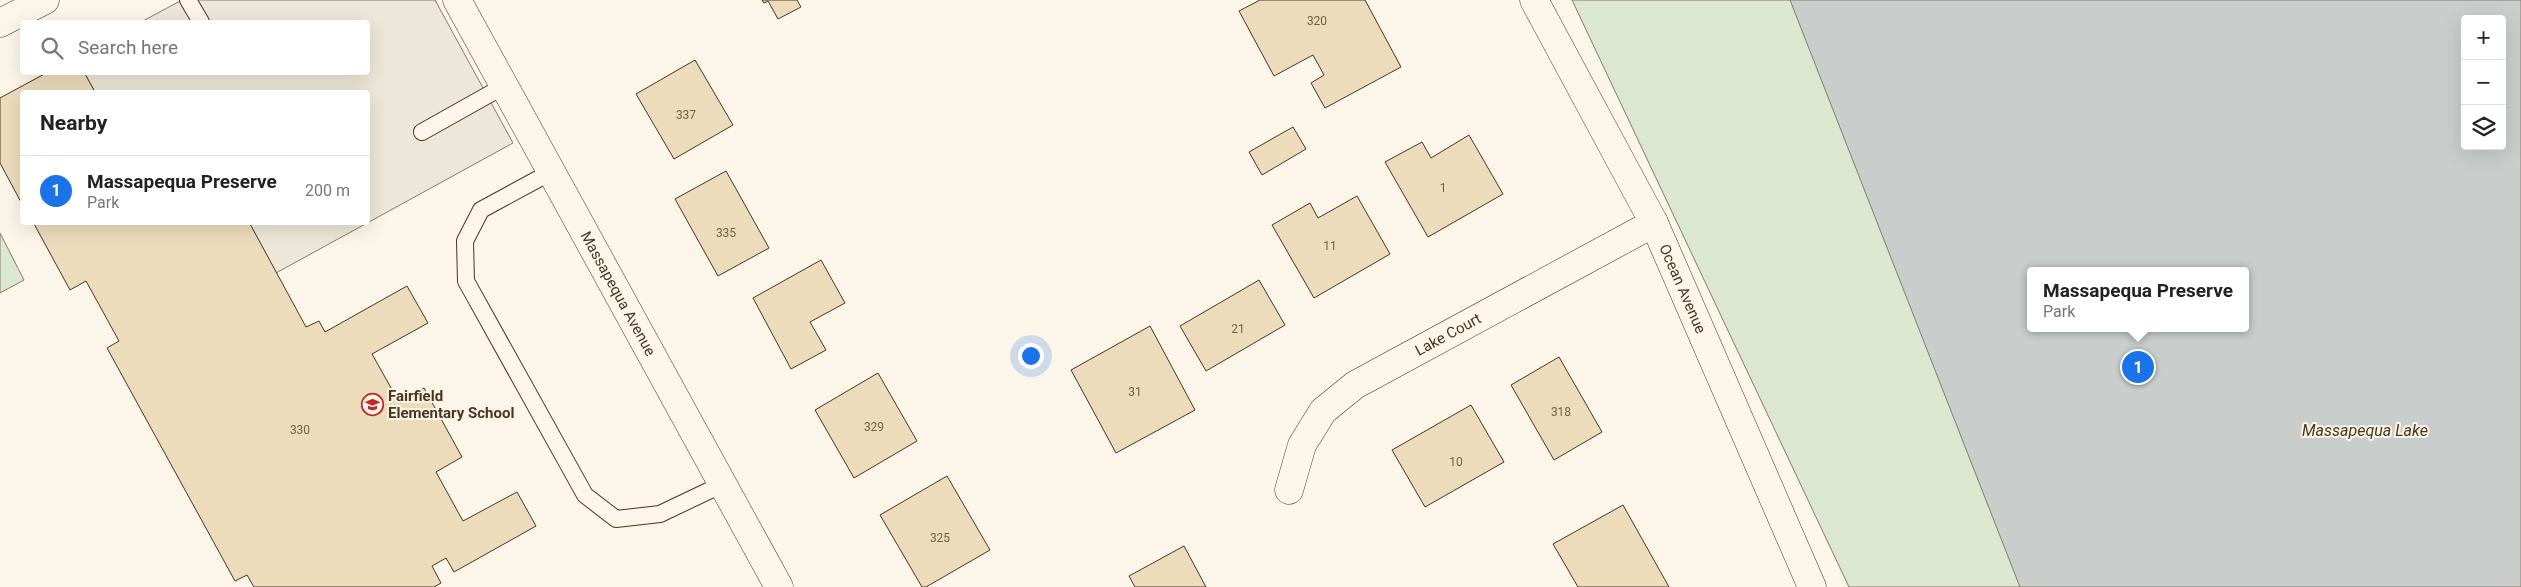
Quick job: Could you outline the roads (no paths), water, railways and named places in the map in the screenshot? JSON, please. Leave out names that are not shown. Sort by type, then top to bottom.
[{"type":"street","points":[[0,23],[45,0]]},
{"type":"street","name":"Massapequa Avenue","points":[[457,0],[780,587]]},
{"type":"street","name":"Ocean Avenue","points":[[1534,0],[1654,223],[1812,587]]},
{"type":"street","name":"Lake Court","points":[[1289,490],[1302,444],[1323,411],[1355,385],[1654,223]]},
{"type":"lane","points":[[188,0],[200,20]]},
{"type":"lane","points":[[422,132],[504,86]]},
{"type":"lane","points":[[551,172],[481,210],[465,241],[466,281],[585,495],[616,519],[660,514],[723,484]]},
{"type":"water","name":"Massapequa Lake","points":[[1790,0],[2521,0],[2521,587],[2020,587]]},
{"type":"place","name":"Massapequa Preserve","points":[[2138,367]]},
{"type":"place","name":"Fairfield Elementary School","points":[[372,405]]}]
